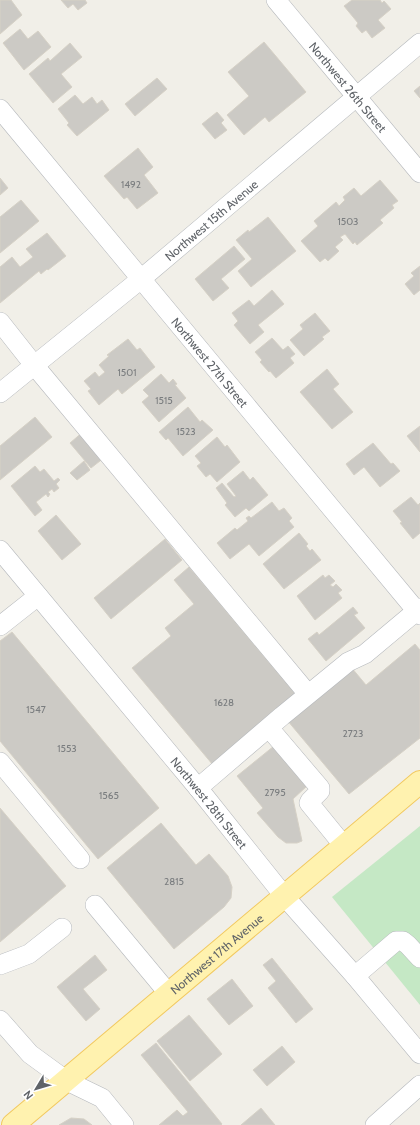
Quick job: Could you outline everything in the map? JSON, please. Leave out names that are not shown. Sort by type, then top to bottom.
[{"type":"main road","name":"Northwest 17th Avenue","points":[[13,1125],[420,782]]},
{"type":"street","name":"Northwest 26th Street","points":[[276,0],[420,173]]},
{"type":"street","name":"Northwest 15th Avenue","points":[[0,393],[141,279],[420,43]]},
{"type":"street","name":"Northwest 27th Street","points":[[0,109],[419,611]]},
{"type":"street","points":[[0,322],[34,365],[308,694]]},
{"type":"street","name":"Northwest 28th Street","points":[[0,550],[198,788],[285,897],[355,976],[420,1054]]},
{"type":"street","points":[[0,626],[38,596]]},
{"type":"street","points":[[198,788],[308,694],[348,662],[365,654],[419,611]]},
{"type":"street","points":[[269,728],[320,788],[320,791],[309,803],[344,846]]},
{"type":"street","points":[[0,762],[80,859]]},
{"type":"street","points":[[95,904],[169,994]]},
{"type":"street","points":[[1,963],[30,954],[62,928]]},
{"type":"street","points":[[355,976],[396,941],[403,941],[420,958]]},
{"type":"street","points":[[0,1020],[30,1054],[66,1081],[102,1098],[124,1125]]},
{"type":"street","points":[[375,1125],[420,1085]]},
{"type":"green space","points":[[420,826],[420,1005],[332,897]]},
{"type":"building","points":[[0,0],[11,0],[22,15],[0,34]]},
{"type":"building","points":[[61,0],[85,0],[87,3],[78,10],[73,4],[68,8]]},
{"type":"building","points":[[352,0],[380,0],[382,3],[384,1],[391,9],[378,20],[385,28],[372,38],[366,30],[362,33],[356,26],[358,23],[344,6]]},
{"type":"building","points":[[20,29],[28,39],[38,31],[51,47],[24,70],[3,43]]},
{"type":"building","points":[[264,42],[306,92],[269,122],[265,117],[244,135],[227,115],[249,96],[228,72]]},
{"type":"building","points":[[70,43],[82,57],[61,74],[72,87],[53,103],[29,74],[48,58],[50,61]]},
{"type":"building","points":[[157,78],[167,89],[135,116],[125,104]]},
{"type":"building","points":[[420,86],[420,98],[414,91]]},
{"type":"building","points":[[75,95],[83,104],[92,97],[97,104],[102,100],[109,110],[77,136],[67,125],[69,123],[58,109]]},
{"type":"building","points":[[217,112],[224,120],[221,123],[227,130],[215,139],[202,124]]},
{"type":"building","points":[[138,148],[153,167],[144,175],[158,193],[137,209],[127,197],[124,199],[104,176]]},
{"type":"building","points":[[0,178],[8,188],[0,195]]},
{"type":"building","points":[[380,180],[398,201],[392,205],[394,208],[380,220],[383,223],[357,245],[355,242],[353,244],[345,234],[340,237],[343,240],[335,247],[339,251],[328,261],[325,258],[320,262],[301,241],[318,226],[314,221],[336,202],[339,206],[345,200],[343,197],[354,188],[361,196]]},
{"type":"building","points":[[21,200],[39,221],[0,253],[0,217]]},
{"type":"building","points":[[268,217],[296,251],[251,287],[238,271],[252,259],[236,240]]},
{"type":"building","points":[[47,233],[66,256],[41,274],[39,271],[0,303],[0,267],[12,257],[20,267],[33,257],[26,249]]},
{"type":"building","points":[[234,246],[245,259],[221,279],[229,288],[213,301],[195,279]]},
{"type":"building","points":[[420,266],[420,290],[414,295],[405,284],[414,276],[411,273]]},
{"type":"building","points":[[272,290],[284,304],[258,325],[264,332],[250,344],[234,325],[238,321],[232,313],[249,300],[254,306]]},
{"type":"building","points":[[315,313],[330,331],[322,337],[324,339],[304,356],[290,340],[303,329],[300,325]]},
{"type":"building","points":[[272,338],[283,350],[288,346],[295,354],[290,358],[294,363],[276,378],[260,362],[262,360],[255,352]]},
{"type":"building","points":[[128,339],[137,350],[140,348],[155,367],[122,394],[118,389],[99,405],[88,391],[91,389],[84,381],[95,372],[99,377],[105,372],[99,365],[109,356],[107,355]]},
{"type":"building","points":[[327,369],[339,384],[333,389],[353,412],[332,429],[300,392]]},
{"type":"building","points":[[161,374],[169,383],[173,379],[177,384],[175,385],[186,398],[159,422],[142,402],[149,396],[143,390]]},
{"type":"building","points":[[188,407],[200,422],[202,420],[213,430],[183,456],[168,438],[166,440],[159,432]]},
{"type":"building","points":[[35,417],[52,437],[0,480],[0,446]]},
{"type":"building","points":[[420,426],[420,452],[407,436]]},
{"type":"building","points":[[84,431],[105,457],[91,468],[70,443]]},
{"type":"building","points":[[217,437],[225,447],[227,445],[240,462],[217,482],[210,474],[206,477],[197,466],[201,463],[195,456]]},
{"type":"building","points":[[373,443],[391,464],[393,463],[400,471],[380,487],[364,467],[354,475],[346,464]]},
{"type":"building","points":[[84,461],[90,470],[77,480],[70,473]]},
{"type":"building","points":[[35,466],[40,472],[44,469],[54,481],[58,478],[60,480],[56,484],[59,488],[54,492],[52,489],[48,492],[50,494],[48,497],[46,494],[36,502],[42,510],[35,516],[11,486]]},
{"type":"building","points":[[243,471],[250,480],[253,477],[268,495],[249,511],[246,508],[235,517],[225,505],[227,503],[216,488],[222,483],[234,497],[236,496],[227,484]]},
{"type":"building","points":[[411,497],[418,505],[420,503],[420,533],[413,539],[400,523],[402,522],[393,511]]},
{"type":"building","points":[[272,502],[279,511],[284,508],[292,518],[289,521],[294,527],[259,556],[249,544],[230,559],[217,543],[235,528],[237,530],[248,521],[246,518],[249,516],[251,518]]},
{"type":"building","points":[[56,515],[81,544],[62,560],[38,531]]},
{"type":"building","points":[[299,533],[308,544],[306,546],[310,551],[312,549],[321,560],[284,589],[263,564]]},
{"type":"building","points":[[165,539],[182,560],[111,619],[94,598]]},
{"type":"building","points":[[189,567],[297,696],[213,765],[132,668],[171,636],[165,628],[194,604],[174,580]]},
{"type":"building","points":[[323,575],[325,578],[329,575],[335,581],[330,585],[333,587],[336,584],[342,590],[338,593],[342,598],[315,620],[297,596]]},
{"type":"building","points":[[353,607],[358,613],[354,615],[365,628],[326,661],[308,639],[317,632],[319,635]]},
{"type":"building","points":[[12,632],[159,808],[98,859],[0,741],[0,641]]},
{"type":"building","points":[[415,644],[420,650],[420,738],[349,794],[287,720],[351,667],[366,685]]},
{"type":"building","points":[[274,746],[307,786],[293,799],[302,841],[297,843],[286,843],[278,837],[257,813],[263,808],[237,776]]},
{"type":"building","points":[[0,808],[66,886],[0,942]]},
{"type":"building","points":[[161,823],[196,865],[209,854],[228,876],[232,887],[231,898],[224,907],[174,949],[107,868]]},
{"type":"building","points":[[95,955],[107,970],[83,989],[100,1009],[86,1021],[57,987]]},
{"type":"building","points":[[272,958],[313,1009],[296,1023],[268,988],[276,981],[263,965]]},
{"type":"building","points":[[232,979],[253,1006],[229,1025],[207,999]]},
{"type":"building","points":[[189,1015],[222,1054],[190,1081],[157,1041]]},
{"type":"building","points":[[156,1043],[222,1124],[221,1125],[159,1125],[177,1110],[183,1116],[188,1112],[141,1055]]},
{"type":"building","points":[[282,1046],[295,1062],[267,1086],[253,1070]]},
{"type":"building","points":[[261,1108],[275,1125],[241,1125]]},
{"type":"building","points":[[71,1118],[84,1119],[92,1125],[59,1125]]}]
